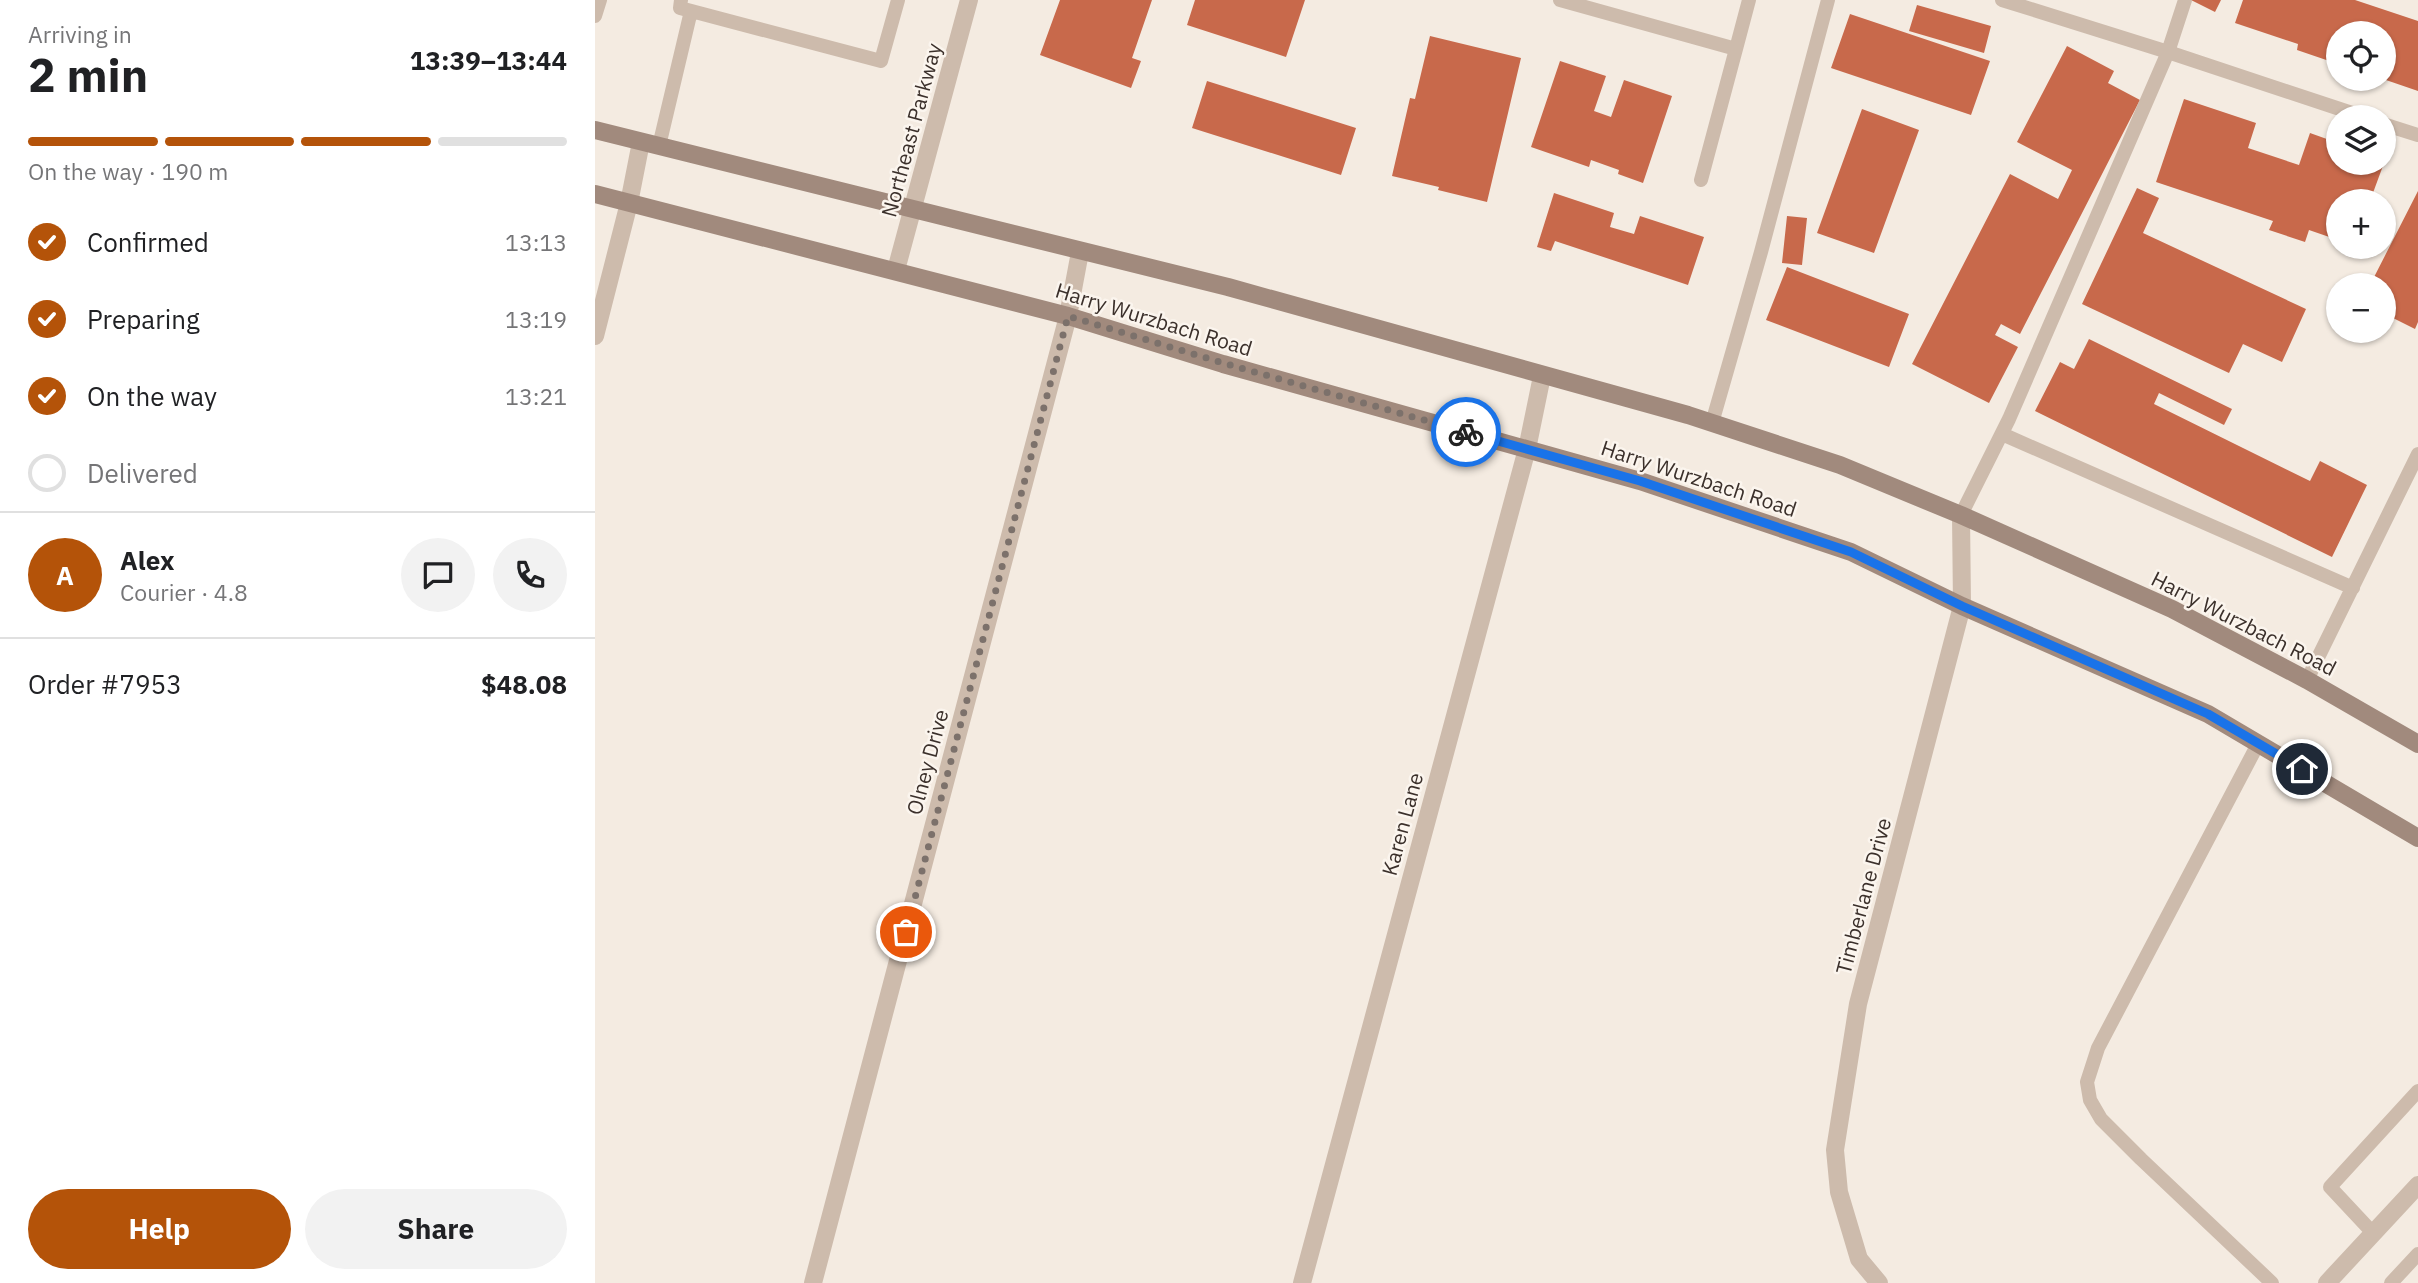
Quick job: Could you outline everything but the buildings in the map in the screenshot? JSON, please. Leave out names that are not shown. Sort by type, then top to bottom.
[{"type":"main road","name":"Harry Wurzbach Road","points":[[595,130],[1228,287],[1712,423],[1840,465],[1961,515],[2172,609],[2307,680],[2418,744]]},
{"type":"main road","name":"Harry Wurzbach Road","points":[[595,194],[1068,316],[1223,363],[1640,481],[1851,552],[1962,606],[2208,714],[2418,838]]},
{"type":"street","name":"Northeast Parkway","points":[[897,270],[969,0]]},
{"type":"street","points":[[595,336],[629,203],[641,142]]},
{"type":"street","name":"Olney Drive","points":[[813,1283],[1068,316],[1080,252]]},
{"type":"street","name":"Karen Lane","points":[[1302,1283],[1527,449],[1542,376]]},
{"type":"street","name":"Timberlane Drive","points":[[1879,1283],[1859,1259],[1839,1192],[1835,1150],[1858,1004],[1962,606],[1961,515]]},
{"type":"street","points":[[2327,1283],[2418,1185]]},
{"type":"lane","points":[[595,16],[600,0]]},
{"type":"lane","points":[[659,146],[686,6],[881,61],[898,0]]},
{"type":"lane","points":[[1560,0],[1736,49]]},
{"type":"lane","points":[[1701,180],[1749,0]]},
{"type":"lane","points":[[1712,423],[1828,0]]},
{"type":"lane","points":[[2002,0],[2328,105]]},
{"type":"lane","points":[[1961,515],[2009,419],[2168,52],[2185,0]]},
{"type":"lane","points":[[2396,128],[2418,135]]},
{"type":"lane","points":[[2001,433],[2353,588]]},
{"type":"lane","points":[[2307,680],[2413,477],[2418,454]]},
{"type":"lane","points":[[2258,744],[2098,1048],[2087,1082],[2090,1100],[2101,1119],[2272,1283]]},
{"type":"lane","points":[[2373,1233],[2330,1187],[2418,1091]]},
{"type":"lane","points":[[2391,1283],[2418,1254]]},
{"type":"way so far","points":[[906,932],[1068,316],[1466,432]]},
{"type":"route","points":[[1466,432],[1640,481],[1851,552],[1962,606],[2208,714],[2302,769]]}]
